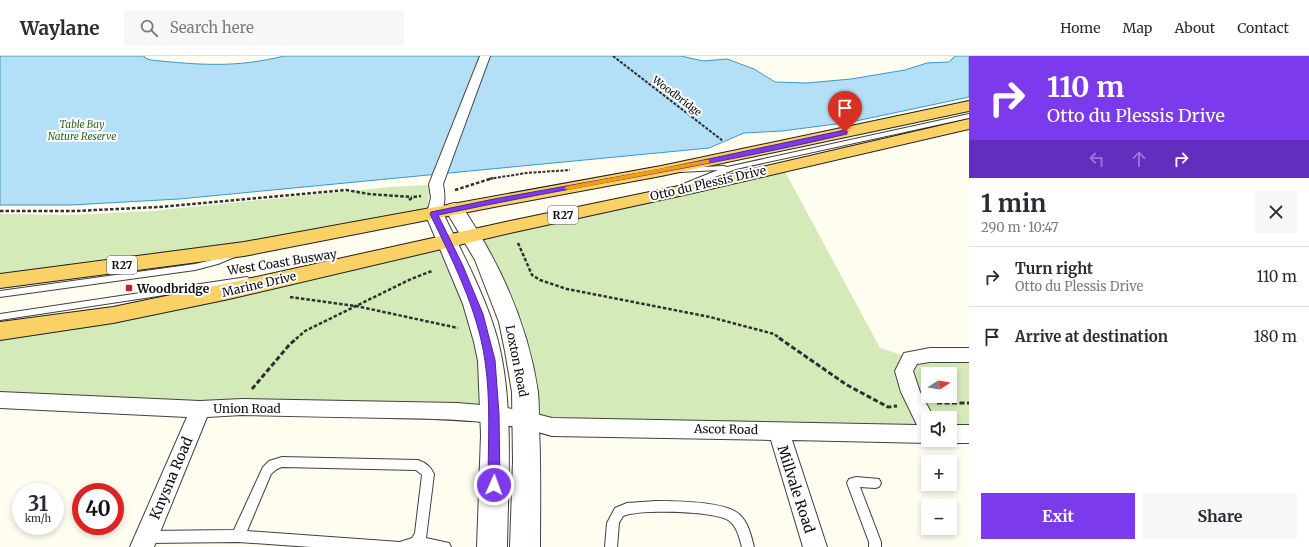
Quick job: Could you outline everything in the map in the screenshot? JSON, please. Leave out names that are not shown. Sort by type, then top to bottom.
[{"type":"main road","name":"Otto du Plessis Drive","points":[[436,199],[454,209],[661,171],[969,106]]},
{"type":"main road","name":"Otto du Plessis Drive","points":[[446,242],[969,124]]},
{"type":"main road","name":"R27","points":[[0,281],[244,249],[436,199]]},
{"type":"main road","name":"Marine Drive","points":[[0,331],[113,314],[229,292],[446,242]]},
{"type":"street","points":[[485,56],[436,199],[446,242],[459,266],[478,314],[490,360],[494,414],[495,459],[492,547]]},
{"type":"street","name":"Loxton Road","points":[[454,209],[484,260],[510,322],[525,392],[527,461],[525,547]]},
{"type":"street","points":[[921,414],[906,382],[904,371],[911,358],[930,355],[969,355]]},
{"type":"street","name":"Union Road","points":[[0,400],[200,409],[242,407],[457,412],[494,414],[525,419]]},
{"type":"street","name":"Knysna Road","points":[[144,542],[200,409]]},
{"type":"street","name":"Ascot Road","points":[[525,419],[552,427],[921,434]]},
{"type":"street","name":"Millvale Road","points":[[778,430],[815,547]]},
{"type":"street","points":[[957,434],[969,434]]},
{"type":"lane","points":[[657,195],[734,167],[969,116]]},
{"type":"lane","points":[[661,171],[734,167]]},
{"type":"lane","name":"West Coast Busway","points":[[0,294],[195,267],[215,262],[244,249]]},
{"type":"lane","name":"West Coast Busway","points":[[0,317],[355,263]]},
{"type":"lane","points":[[238,536],[267,471],[278,463],[289,461],[407,464],[418,465],[425,469],[428,474],[421,535],[416,542]]},
{"type":"lane","points":[[875,483],[856,482],[853,484],[875,542],[875,547]]},
{"type":"lane","points":[[611,547],[615,518],[619,512],[629,507],[656,506],[690,508],[722,512],[731,515],[739,522],[744,532],[748,547]]},
{"type":"lane","points":[[144,542],[238,536],[397,547]]},
{"type":"lane","points":[[403,547],[416,542],[445,547]]},
{"type":"path","name":"Woodbridge","points":[[613,56],[726,143]]},
{"type":"path","points":[[0,211],[75,211],[159,207],[346,190],[369,194],[413,197]]},
{"type":"path","points":[[518,240],[532,275],[540,280],[567,289],[710,317],[774,334],[847,385],[888,407]]},
{"type":"path","points":[[248,394],[290,344],[305,331],[411,279],[432,271]]},
{"type":"path","points":[[284,298],[291,297],[356,306],[459,328]]},
{"type":"path","points":[[957,403],[969,403]]},
{"type":"green space","points":[[782,166],[880,348],[911,358],[969,355],[969,434],[957,434],[957,411],[921,411],[921,434],[525,419],[525,392],[470,236]]},
{"type":"green space","points":[[429,185],[428,210],[403,218],[80,270],[0,278],[0,214],[73,215],[152,211],[390,187]]},
{"type":"green space","points":[[446,242],[459,266],[494,414],[0,400],[0,331]]},
{"type":"water","name":"Table Bay Nature Reserve","points":[[0,56],[144,56],[145,58],[151,60],[202,64],[234,64],[267,60],[284,56],[681,56],[703,61],[727,59],[754,69],[775,82],[807,83],[851,79],[905,70],[927,63],[949,62],[955,56],[969,56],[969,97],[851,122],[782,131],[744,133],[709,148],[179,199],[71,205],[0,205]]},
{"type":"slow traffic","points":[[568,188],[706,162]]},
{"type":"place","name":"Woodbridge","points":[[129,288]]},
{"type":"route","points":[[494,485],[494,414],[490,360],[478,314],[459,266],[446,242],[434,214],[494,201],[737,156],[845,132]]}]
